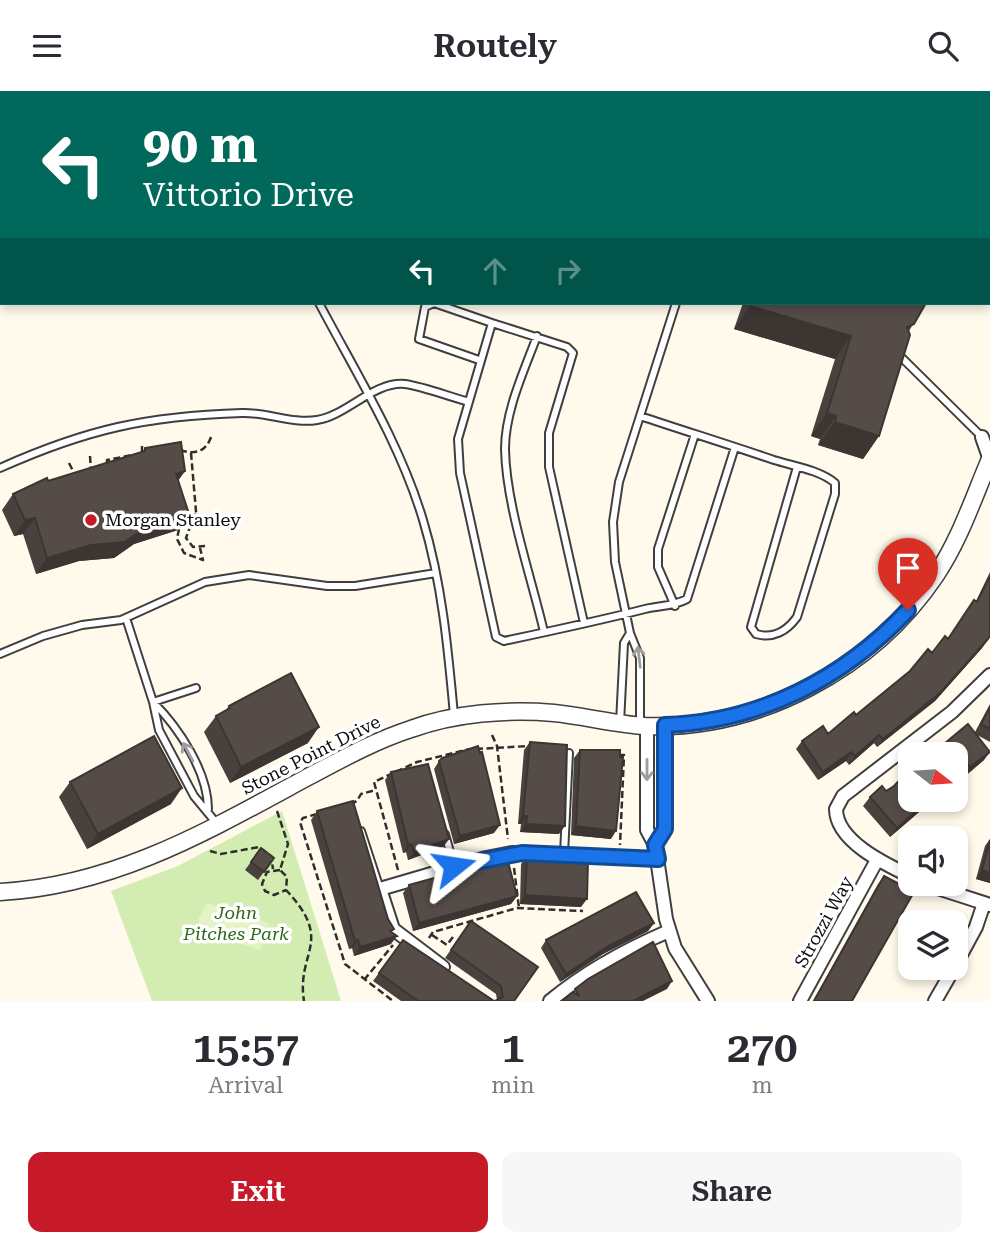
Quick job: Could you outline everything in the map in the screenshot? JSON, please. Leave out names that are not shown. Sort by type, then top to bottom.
[{"type":"street","points":[[986,438],[990,460]]},
{"type":"street","name":"Stone Point Drive","points":[[0,892],[58,886],[113,872],[218,825],[370,744],[415,727],[454,718],[524,712],[643,725],[697,724],[757,709],[826,678],[871,647],[908,610],[936,574],[969,513],[990,460]]},
{"type":"street","points":[[898,870],[877,860],[840,826],[836,809],[843,796],[952,712],[990,675]]},
{"type":"street","points":[[643,725],[646,830],[655,845],[669,931],[683,963],[708,1001]]},
{"type":"street","points":[[655,845],[665,829],[665,725]]},
{"type":"street","points":[[647,814],[665,814]]},
{"type":"street","points":[[459,979],[393,929],[380,889],[454,866],[512,853],[658,859]]},
{"type":"street","name":"Strozzi Way","points":[[800,1001],[877,860]]},
{"type":"street","points":[[962,896],[987,904],[968,942]]},
{"type":"street","points":[[550,1001],[614,958],[669,931]]},
{"type":"street","points":[[935,1001],[947,980]]},
{"type":"lane","points":[[320,305],[392,440],[413,489],[436,573],[446,629],[454,718]]},
{"type":"lane","points":[[430,305],[425,307],[419,339],[479,360]]},
{"type":"lane","points":[[440,305],[537,336],[567,347],[573,353],[549,433],[549,467],[584,623]]},
{"type":"lane","points":[[643,725],[640,658],[626,614],[615,562],[613,522],[619,482],[675,305]]},
{"type":"lane","points":[[492,323],[458,439],[460,473],[496,637],[504,641],[675,606],[687,599],[735,447]]},
{"type":"lane","points":[[537,336],[514,398],[505,447],[509,483],[544,632]]},
{"type":"lane","points":[[896,352],[986,438]]},
{"type":"lane","points":[[0,468],[47,447],[129,423],[186,415],[247,413],[316,421],[390,386],[404,384],[467,401]]},
{"type":"lane","points":[[640,417],[695,434],[828,477],[835,483],[835,494],[797,617],[782,632],[766,637],[756,634],[751,627],[797,467]]},
{"type":"lane","points":[[675,606],[658,567],[658,549],[695,434]]},
{"type":"lane","points":[[0,654],[43,636],[82,625],[126,618],[205,582],[250,575],[327,586],[355,586],[436,573]]},
{"type":"lane","points":[[126,618],[153,702],[159,730],[194,796],[208,809],[218,825]]},
{"type":"lane","points":[[620,723],[624,643],[631,633]]},
{"type":"lane","points":[[153,702],[196,688]]},
{"type":"lane","points":[[153,702],[172,721],[208,790],[208,809]]},
{"type":"lane","points":[[564,854],[569,753]]},
{"type":"lane","points":[[357,817],[380,889]]},
{"type":"lane","points":[[444,829],[454,866]]},
{"type":"path","points":[[176,447],[191,453],[205,447],[211,437]]},
{"type":"path","points":[[107,474],[107,460],[143,453],[142,444]]},
{"type":"path","points":[[191,453],[197,523]]},
{"type":"path","points":[[90,456],[92,478]]},
{"type":"path","points":[[69,463],[79,482]]},
{"type":"path","points":[[177,514],[180,524],[177,537],[180,549],[192,559],[203,560],[201,548]]},
{"type":"path","points":[[180,524],[196,514]]},
{"type":"path","points":[[202,524],[197,523],[187,530],[186,538],[193,547],[205,546]]},
{"type":"path","points":[[177,537],[186,538]]},
{"type":"path","points":[[492,735],[497,746],[508,839]]},
{"type":"path","points":[[397,875],[374,782],[426,760],[497,746],[541,747]]},
{"type":"path","points":[[610,755],[624,755],[620,848]]},
{"type":"path","points":[[426,760],[427,766]]},
{"type":"path","points":[[346,805],[357,801],[360,794],[376,789]]},
{"type":"path","points":[[325,811],[303,818],[300,822],[344,960],[349,969],[393,1001]]},
{"type":"path","points":[[279,815],[288,844],[280,870]]},
{"type":"path","points":[[210,851],[218,855],[258,847],[271,856],[273,869]]},
{"type":"path","points":[[513,861],[519,908]]},
{"type":"path","points":[[286,890],[274,895],[264,888],[263,877],[273,869],[280,870],[288,880],[286,890],[306,916],[313,939],[302,989],[304,1001]]},
{"type":"path","points":[[425,944],[431,934],[519,908],[583,911]]},
{"type":"path","points":[[431,934],[447,945],[453,937]]},
{"type":"path","points":[[364,980],[395,943]]},
{"type":"green space","name":"John Pitches Park","points":[[282,811],[341,1001],[152,1001],[111,891],[178,866]]},
{"type":"green space","points":[[207,903],[220,907],[212,935],[203,932],[198,920]]},
{"type":"green space","points":[[223,908],[269,923],[260,950],[215,935]]},
{"type":"building","points":[[925,305],[914,324],[907,327],[910,335],[879,436],[835,422],[836,416],[827,413],[851,336],[750,306]]},
{"type":"building","name":"Morgan Stanley","points":[[181,442],[185,471],[176,474],[189,514],[145,528],[125,542],[91,545],[47,558],[35,518],[25,520],[13,494],[47,478],[48,481],[145,451],[145,448]]},
{"type":"building","points":[[990,576],[990,636],[987,640],[941,692],[883,739],[879,735],[855,756],[851,752],[823,772],[802,741],[823,726],[828,734],[854,712],[856,715],[910,671],[928,649],[932,653],[945,636],[948,639],[974,600],[977,602]]},
{"type":"building","points":[[291,673],[319,727],[241,767],[216,716],[230,708],[229,706]]},
{"type":"building","points":[[990,707],[990,729],[981,724]]},
{"type":"building","points":[[968,724],[990,752],[970,767],[968,742],[946,742]]},
{"type":"building","points":[[154,736],[182,788],[98,834],[70,782]]},
{"type":"building","points":[[530,742],[567,745],[565,826],[526,824],[527,816],[523,816]]},
{"type":"building","points":[[478,746],[480,753],[482,752],[500,825],[460,836],[439,761]]},
{"type":"building","points":[[580,750],[620,750],[620,757],[623,757],[616,831],[576,826]]},
{"type":"building","points":[[428,764],[449,839],[414,852],[411,844],[408,845],[391,772]]},
{"type":"building","points":[[898,782],[898,812],[915,812],[897,828],[870,797],[882,786],[886,791]]},
{"type":"building","points":[[353,801],[388,919],[394,929],[390,931],[397,936],[360,947],[358,940],[355,941],[317,811]]},
{"type":"building","points":[[990,840],[990,873],[982,870]]},
{"type":"building","points":[[261,848],[274,858],[264,872],[251,862]]},
{"type":"building","points":[[527,856],[588,859],[587,899],[525,895]]},
{"type":"building","points":[[507,858],[517,896],[419,923],[409,885]]},
{"type":"building","points":[[884,876],[898,883],[898,896],[912,896],[904,910],[898,910],[898,920],[852,1001],[814,1001]]},
{"type":"building","points":[[636,892],[654,923],[608,946],[566,974],[546,940]]},
{"type":"building","points":[[471,921],[538,967],[514,1001],[495,1001],[503,997],[501,986],[451,950]]},
{"type":"building","points":[[403,940],[494,1001],[418,1001],[379,973]]},
{"type":"building","points":[[653,942],[672,981],[633,1001],[562,1001],[573,992],[579,996],[575,989],[588,979]]},
{"type":"place","name":"Morgan Stanley","points":[[91,520]]},
{"type":"route","points":[[454,866],[512,853],[658,859],[655,845],[665,829],[665,725],[697,724],[731,717],[809,688],[871,647],[908,610]]}]
